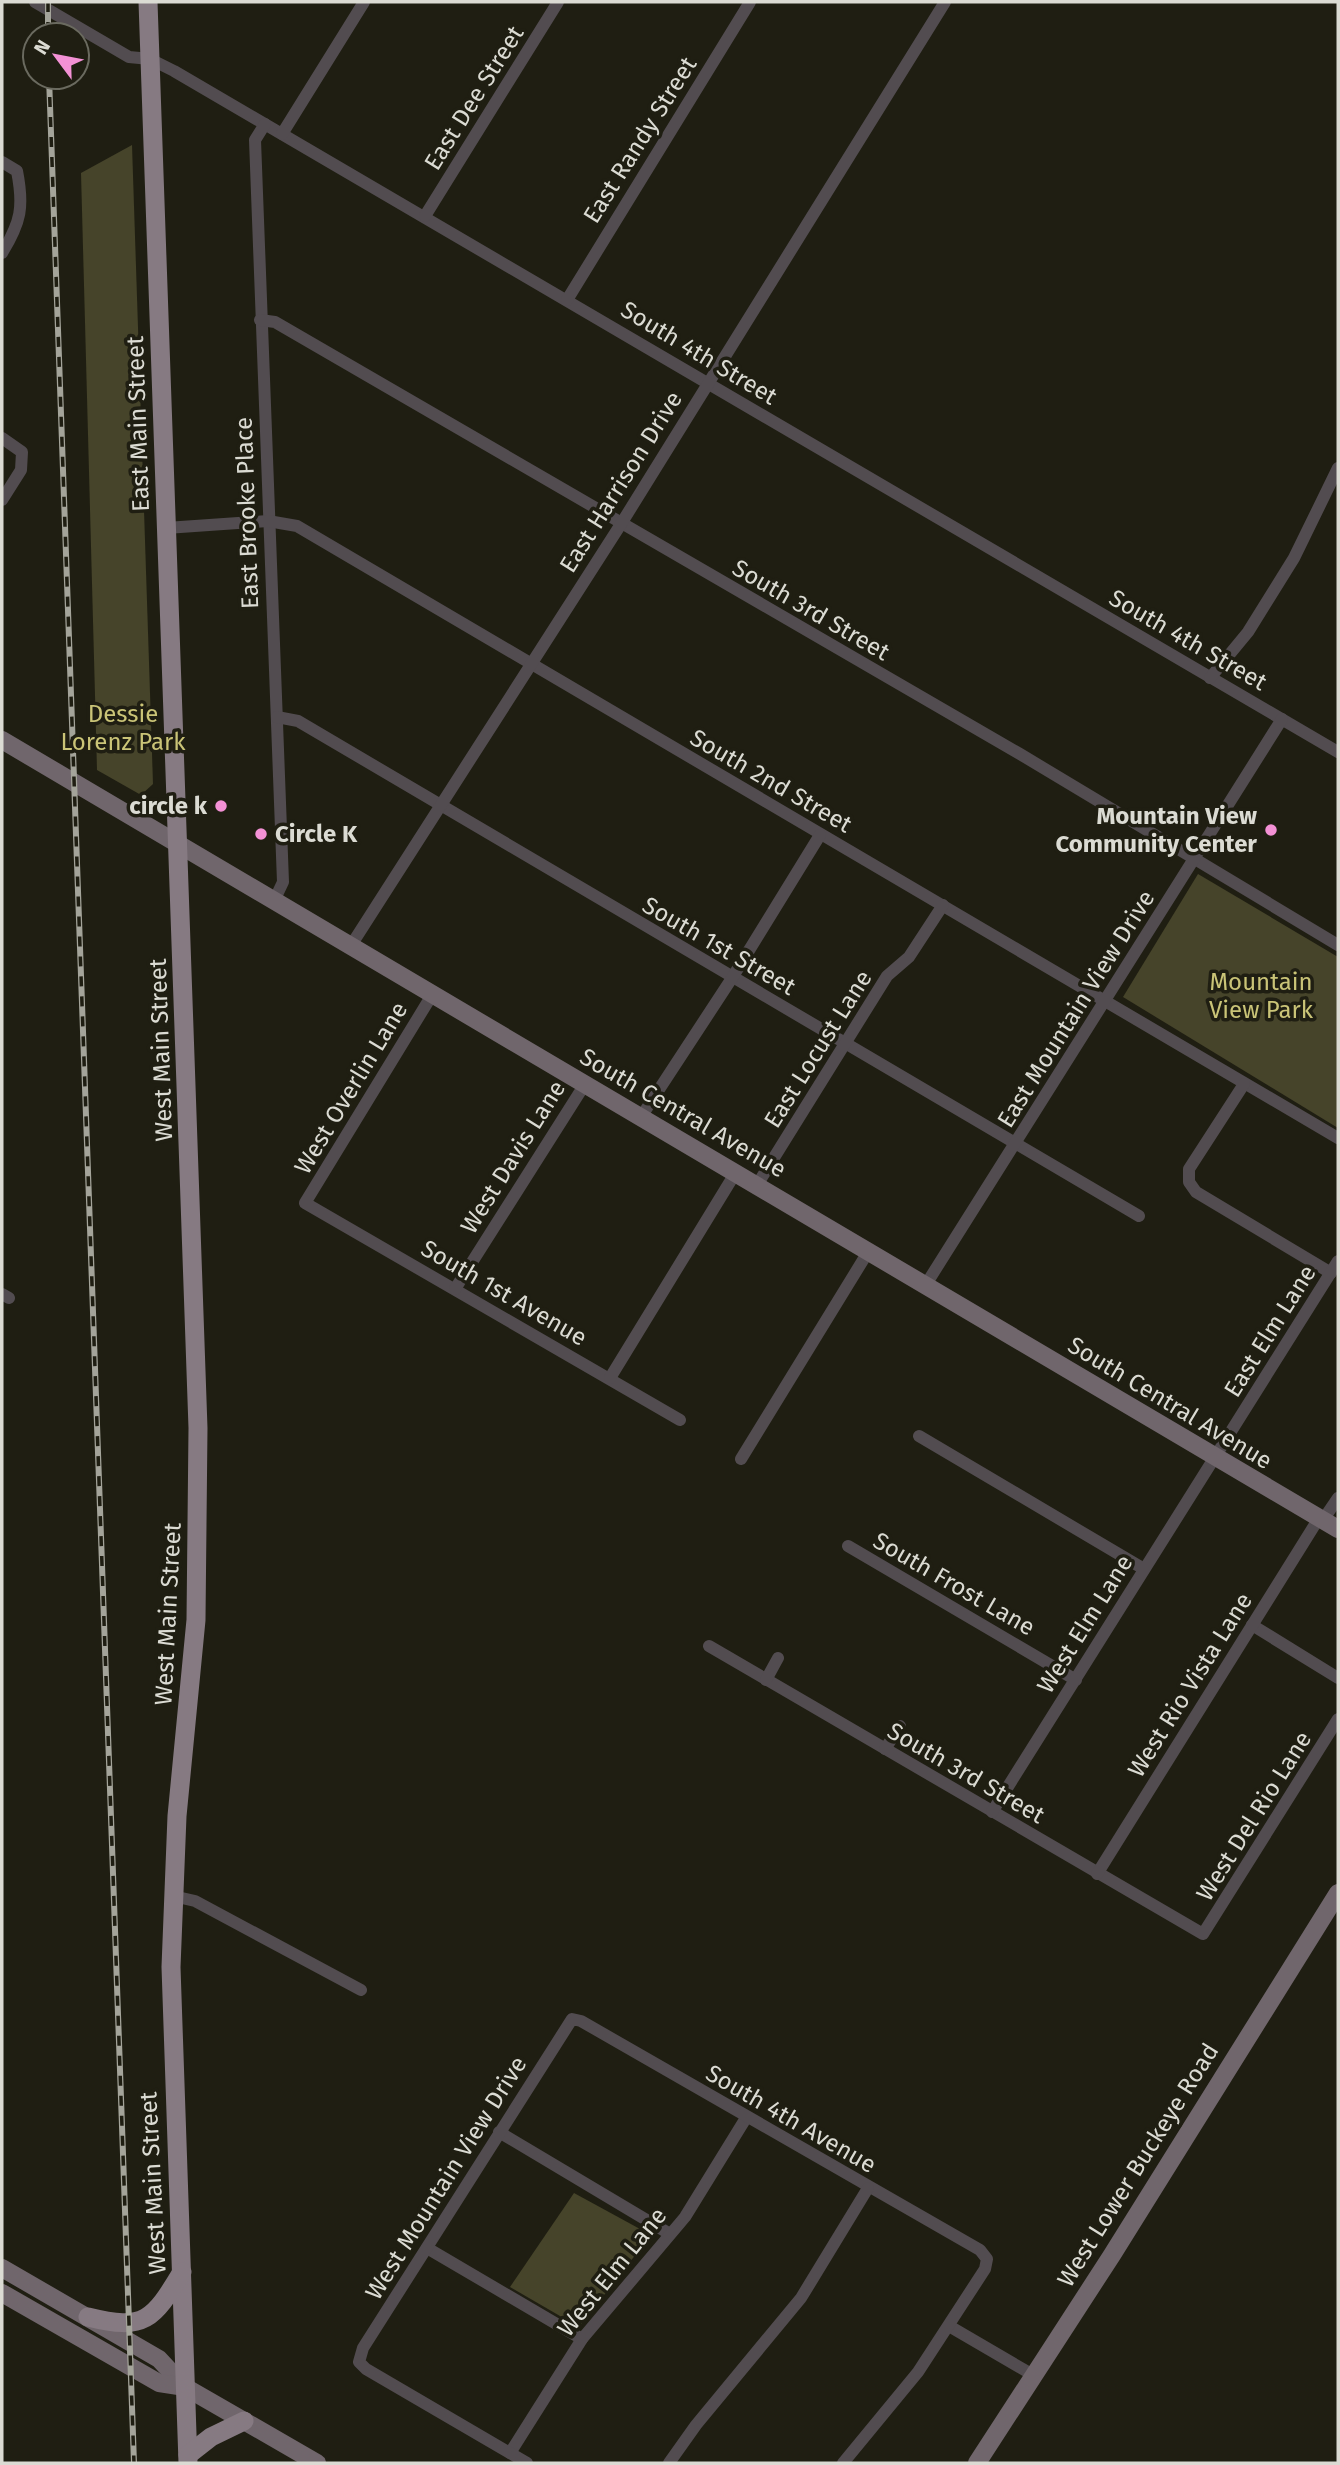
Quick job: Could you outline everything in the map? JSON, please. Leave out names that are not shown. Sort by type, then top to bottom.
[{"type":"main road","name":"East Main Street","points":[[148,2],[178,844]]},
{"type":"main road","name":"West Main Street","points":[[178,844],[198,1428],[196,1620],[177,1816],[173,1896],[172,2046],[188,2459]]},
{"type":"main road","points":[[88,2317],[129,2325],[147,2319],[161,2306],[182,2271]]},
{"type":"main road","points":[[188,2459],[211,2437],[244,2421]]},
{"type":"street","name":"South 4th Street","points":[[35,2],[129,57],[150,59],[425,216],[1338,752]]},
{"type":"street","points":[[282,134],[364,2]]},
{"type":"street","name":"East Dee Street","points":[[425,216],[558,2]]},
{"type":"street","name":"East Randy Street","points":[[567,300],[750,2]]},
{"type":"street","name":"East Harrison Drive","points":[[350,947],[621,524],[945,2]]},
{"type":"street","name":"East Brooke Place","points":[[265,124],[255,140],[283,882],[274,901]]},
{"type":"street","points":[[2,162],[18,172],[21,193],[18,228],[2,253]]},
{"type":"street","name":"South 3rd Street","points":[[260,320],[275,322],[1020,754],[1338,944]]},
{"type":"street","points":[[2,438],[22,452],[21,470],[2,500]]},
{"type":"street","points":[[1210,678],[1248,632],[1282,578],[1338,468]]},
{"type":"street","name":"South 2nd Street","points":[[166,528],[268,521],[297,526],[1338,1138]]},
{"type":"street","name":"South 1st Street","points":[[276,717],[298,721],[1139,1216]]},
{"type":"street","name":"East Mountain View Drive","points":[[925,1286],[1282,719]]},
{"type":"street","name":"South Central Avenue","points":[[2,740],[1327,1522]]},
{"type":"street","points":[[640,1117],[732,978],[820,835]]},
{"type":"street","name":"East Locust Lane","points":[[757,1185],[887,976],[909,957],[943,905]]},
{"type":"street","name":"West Overlin Lane","points":[[305,1203],[432,995]]},
{"type":"street","name":"West Davis Lane","points":[[455,1289],[584,1084]]},
{"type":"street","points":[[1244,1084],[1189,1168],[1189,1182],[1196,1192],[1331,1273]]},
{"type":"street","points":[[610,1378],[736,1172]]},
{"type":"street","name":"South 1st Avenue","points":[[305,1203],[680,1420]]},
{"type":"street","points":[[741,1459],[868,1252]]},
{"type":"street","name":"East Elm Lane","points":[[1213,1457],[1224,1445],[1338,1261]]},
{"type":"street","points":[[919,1436],[1144,1569]]},
{"type":"street","name":"West Elm Lane","points":[[992,1812],[1213,1457]]},
{"type":"street","name":"West Rio Vista Lane","points":[[1097,1874],[1252,1625],[1327,1522],[1338,1498]]},
{"type":"street","name":"South Frost Lane","points":[[848,1546],[1076,1680]]},
{"type":"street","points":[[1252,1625],[1338,1678]]},
{"type":"street","name":"South 3rd Street","points":[[709,1646],[1203,1934]]},
{"type":"street","points":[[766,1679],[778,1658]]},
{"type":"street","name":"West Del Rio Lane","points":[[1203,1934],[1338,1719]]},
{"type":"street","points":[[885,1749],[900,1726]]},
{"type":"street","name":"West Lower Buckeye Road","points":[[977,2463],[1112,2255],[1338,1893]]},
{"type":"street","points":[[173,1896],[195,1901],[361,1990]]},
{"type":"street","name":"South 4th Avenue","points":[[572,2020],[581,2021],[980,2250],[987,2259],[985,2269],[949,2326]]},
{"type":"street","name":"West Mountain View Drive","points":[[510,2453],[366,2369],[359,2362],[363,2348],[572,2020]]},
{"type":"street","name":"West Elm Lane","points":[[510,2453],[582,2339],[685,2217],[746,2118]]},
{"type":"street","points":[[499,2132],[670,2234]]},
{"type":"street","points":[[669,2463],[696,2425],[801,2298],[868,2188]]},
{"type":"street","points":[[427,2248],[582,2339]]},
{"type":"street","points":[[2,2268],[159,2359],[184,2386],[317,2463]]},
{"type":"street","points":[[2,2293],[159,2383],[184,2386]]},
{"type":"street","points":[[843,2463],[918,2372],[949,2326],[1033,2375]]},
{"type":"street","points":[[510,2453],[527,2463]]},
{"type":"green space","name":"Dessie Lorenz Park","points":[[132,145],[153,784],[141,795],[97,770],[81,173]]},
{"type":"green space","name":"Mountain View Park","points":[[1198,874],[1338,957],[1338,1128],[1123,997]]},
{"type":"green space","points":[[574,2193],[651,2235],[579,2327],[510,2287]]},
{"type":"railway","points":[[48,2],[48,21]]},
{"type":"railway","points":[[49,91],[134,2463]]},
{"type":"place","name":"circle k","points":[[221,806]]},
{"type":"place","name":"Mountain View Community Center","points":[[1271,830]]},
{"type":"place","name":"Circle K","points":[[261,834]]}]
